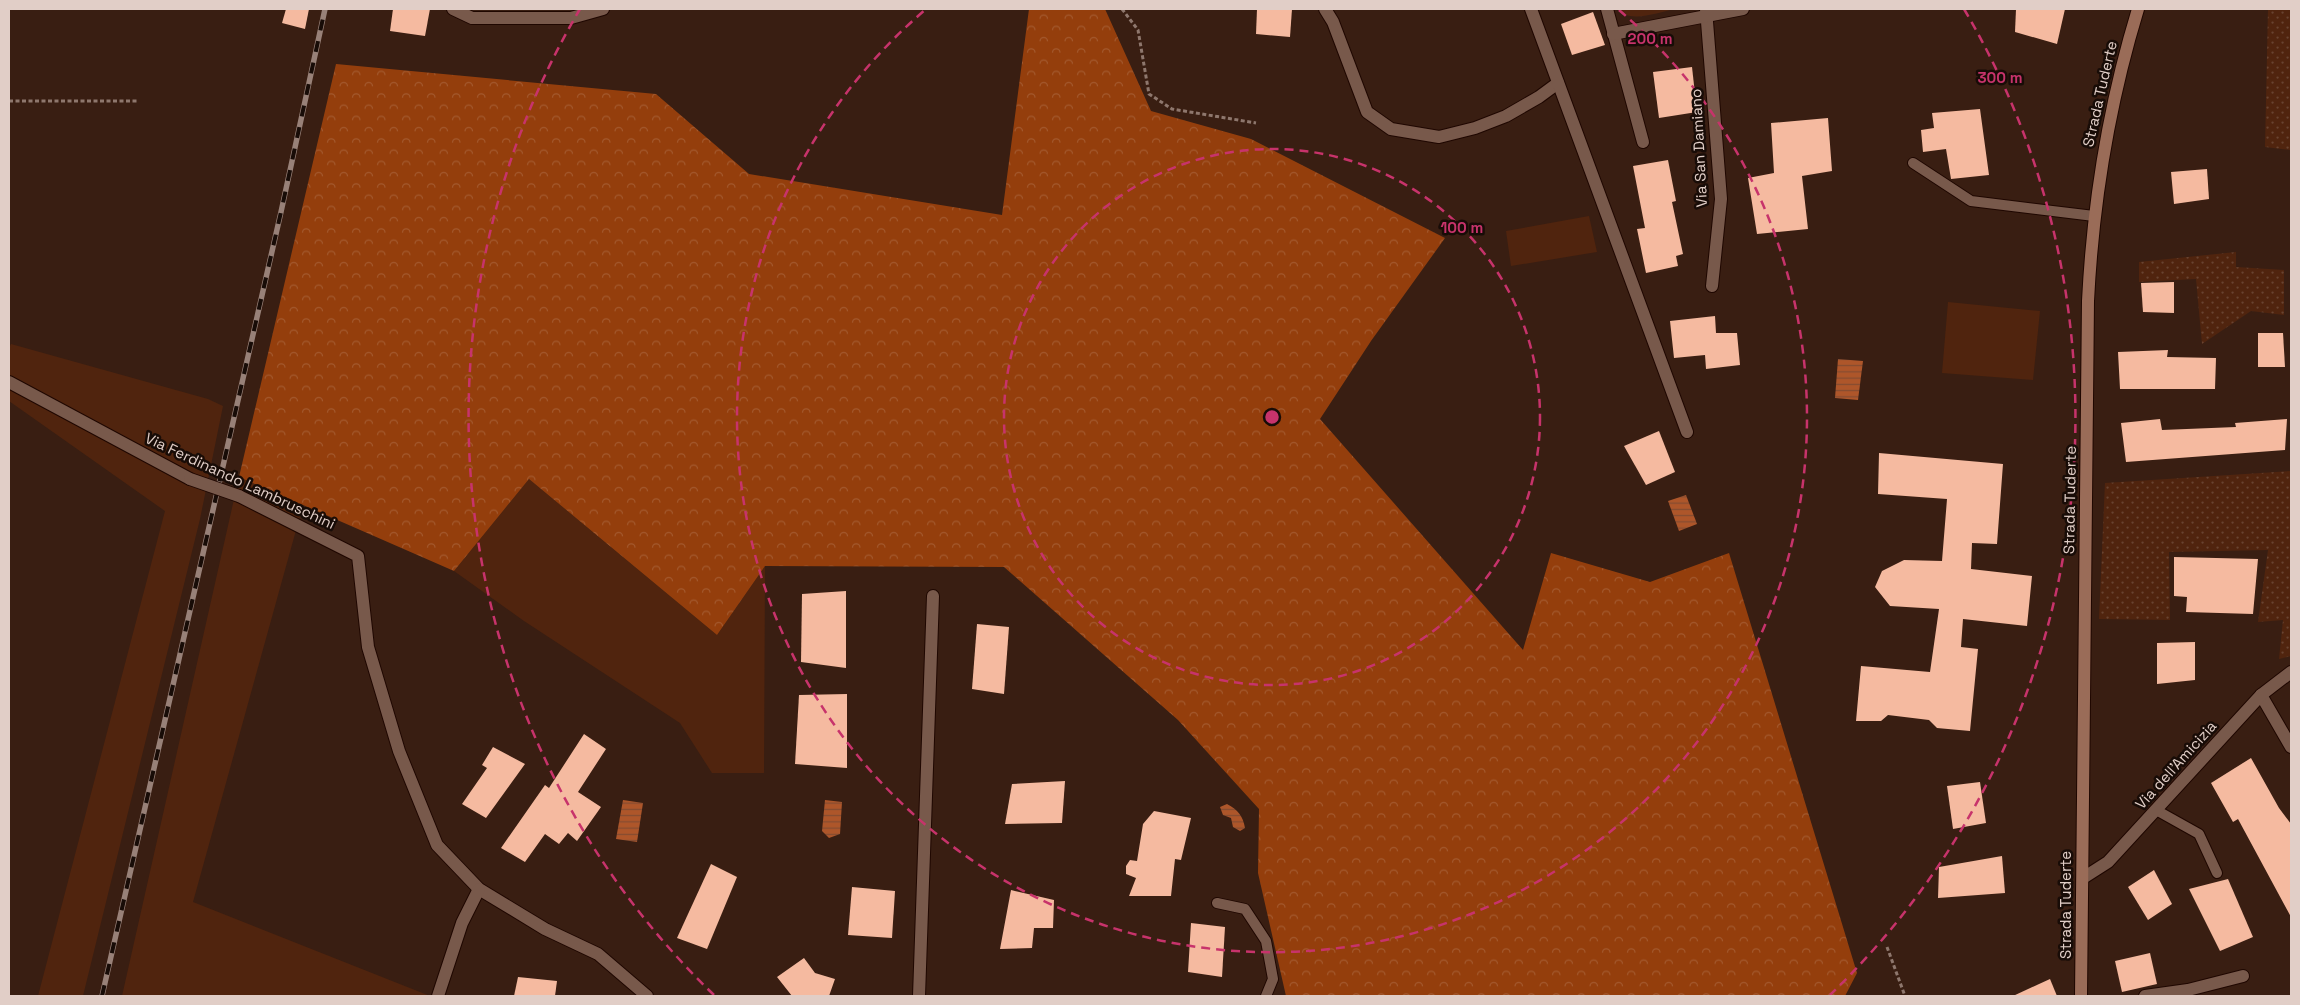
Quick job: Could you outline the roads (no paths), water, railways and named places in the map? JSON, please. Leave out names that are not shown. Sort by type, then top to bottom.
[{"type":"main road","name":"Strada Tuderte","points":[[2081,996],[2088,300],[2094,216],[2105,137],[2138,9]]},
{"type":"street","points":[[453,9],[472,18],[570,18],[603,9]]},
{"type":"street","points":[[1325,9],[1333,22],[1367,112],[1391,129],[1439,137],[1475,128],[1506,116],[1539,98],[1558,83]]},
{"type":"street","points":[[1531,9],[1687,432]]},
{"type":"street","points":[[1607,9],[1643,142]]},
{"type":"street","points":[[1613,34],[1706,12],[1743,9]]},
{"type":"street","name":"Via San Damiano","points":[[1706,12],[1720,199],[1712,286]]},
{"type":"street","name":"Via Ferdinando Lambruschini","points":[[9,382],[190,479],[239,496],[358,556],[368,647],[399,751],[437,845],[479,889],[545,929],[598,954],[647,996]]},
{"type":"street","points":[[919,996],[933,596]]},
{"type":"street","name":"Via dell'Amicizia","points":[[2083,878],[2108,862],[2262,695],[2291,672]]},
{"type":"street","points":[[2262,695],[2291,747]]},
{"type":"street","points":[[438,996],[462,923],[479,889]]},
{"type":"street","points":[[2145,996],[2188,990],[2243,976]]},
{"type":"lane","points":[[1913,163],[1971,201],[2094,216]]},
{"type":"lane","points":[[2156,810],[2199,834],[2217,873]]},
{"type":"lane","points":[[1217,903],[1246,909],[1266,940],[1273,979],[1266,996]]},
{"type":"railway","points":[[102,996],[281,212],[325,9]]}]
